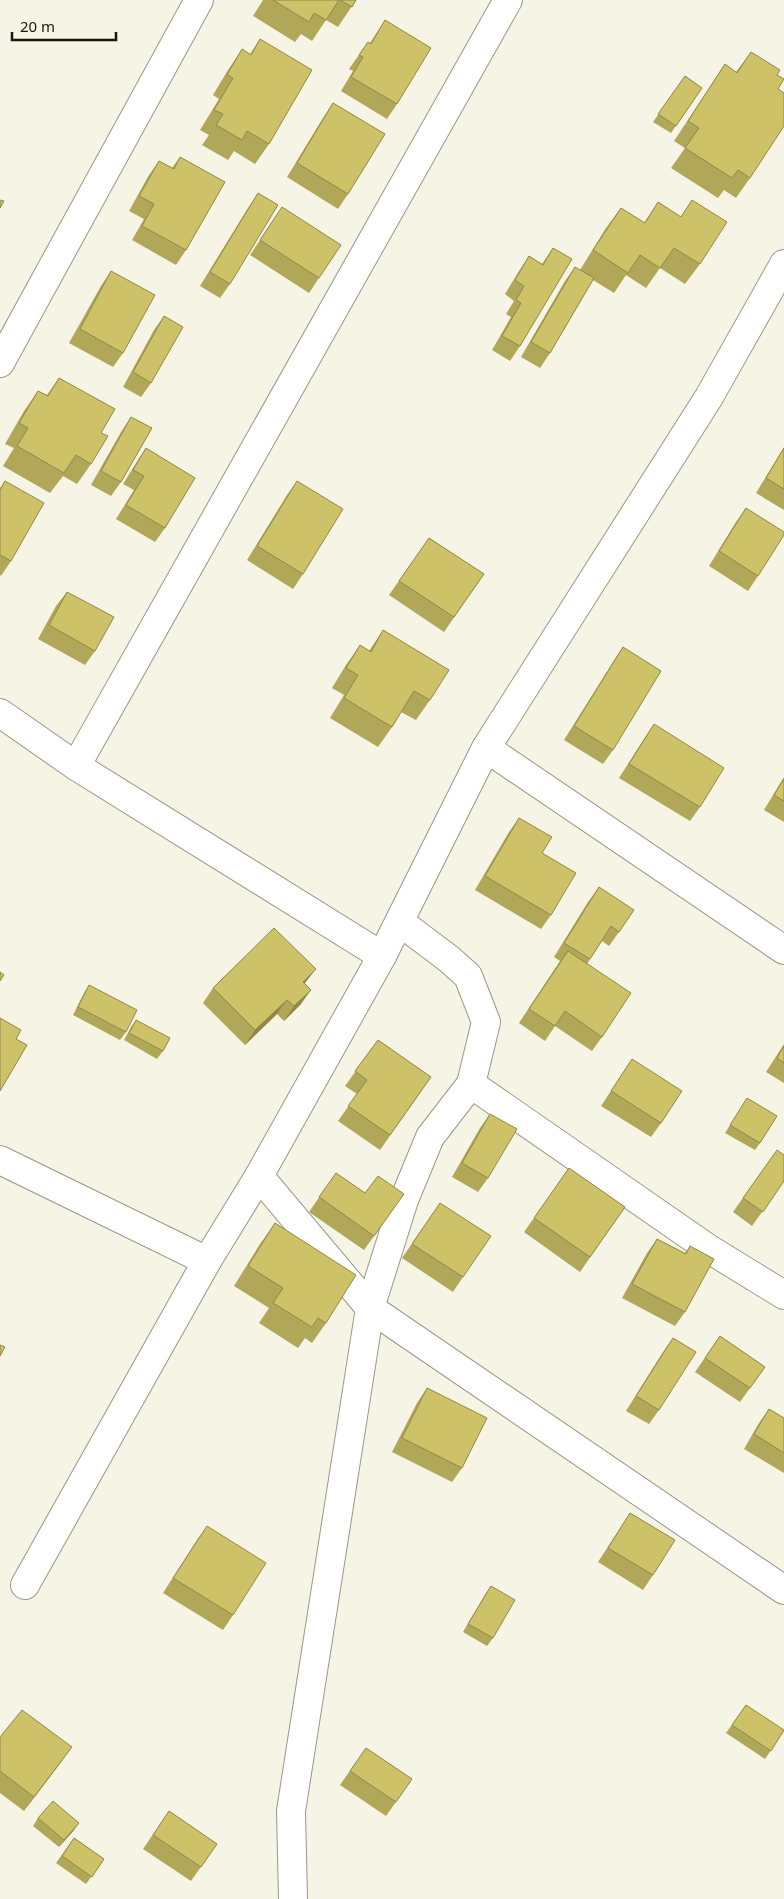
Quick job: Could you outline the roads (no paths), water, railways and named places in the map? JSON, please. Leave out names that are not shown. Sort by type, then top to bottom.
[{"type":"street","points":[[0,363],[199,0]]},
{"type":"street","points":[[76,766],[508,0]]},
{"type":"street","points":[[25,1585],[207,1261],[259,1176],[382,956],[486,748],[709,397],[784,264]]},
{"type":"street","points":[[0,713],[76,766],[382,956]]},
{"type":"street","points":[[486,748],[784,950]]},
{"type":"street","points":[[293,1899],[291,1811],[370,1308],[404,1200],[430,1137],[471,1084],[486,1022],[468,976],[449,958],[400,922]]},
{"type":"street","points":[[471,1084],[710,1249],[784,1295]]},
{"type":"street","points":[[0,1160],[207,1261]]},
{"type":"street","points":[[259,1176],[370,1308],[784,1590]]}]
